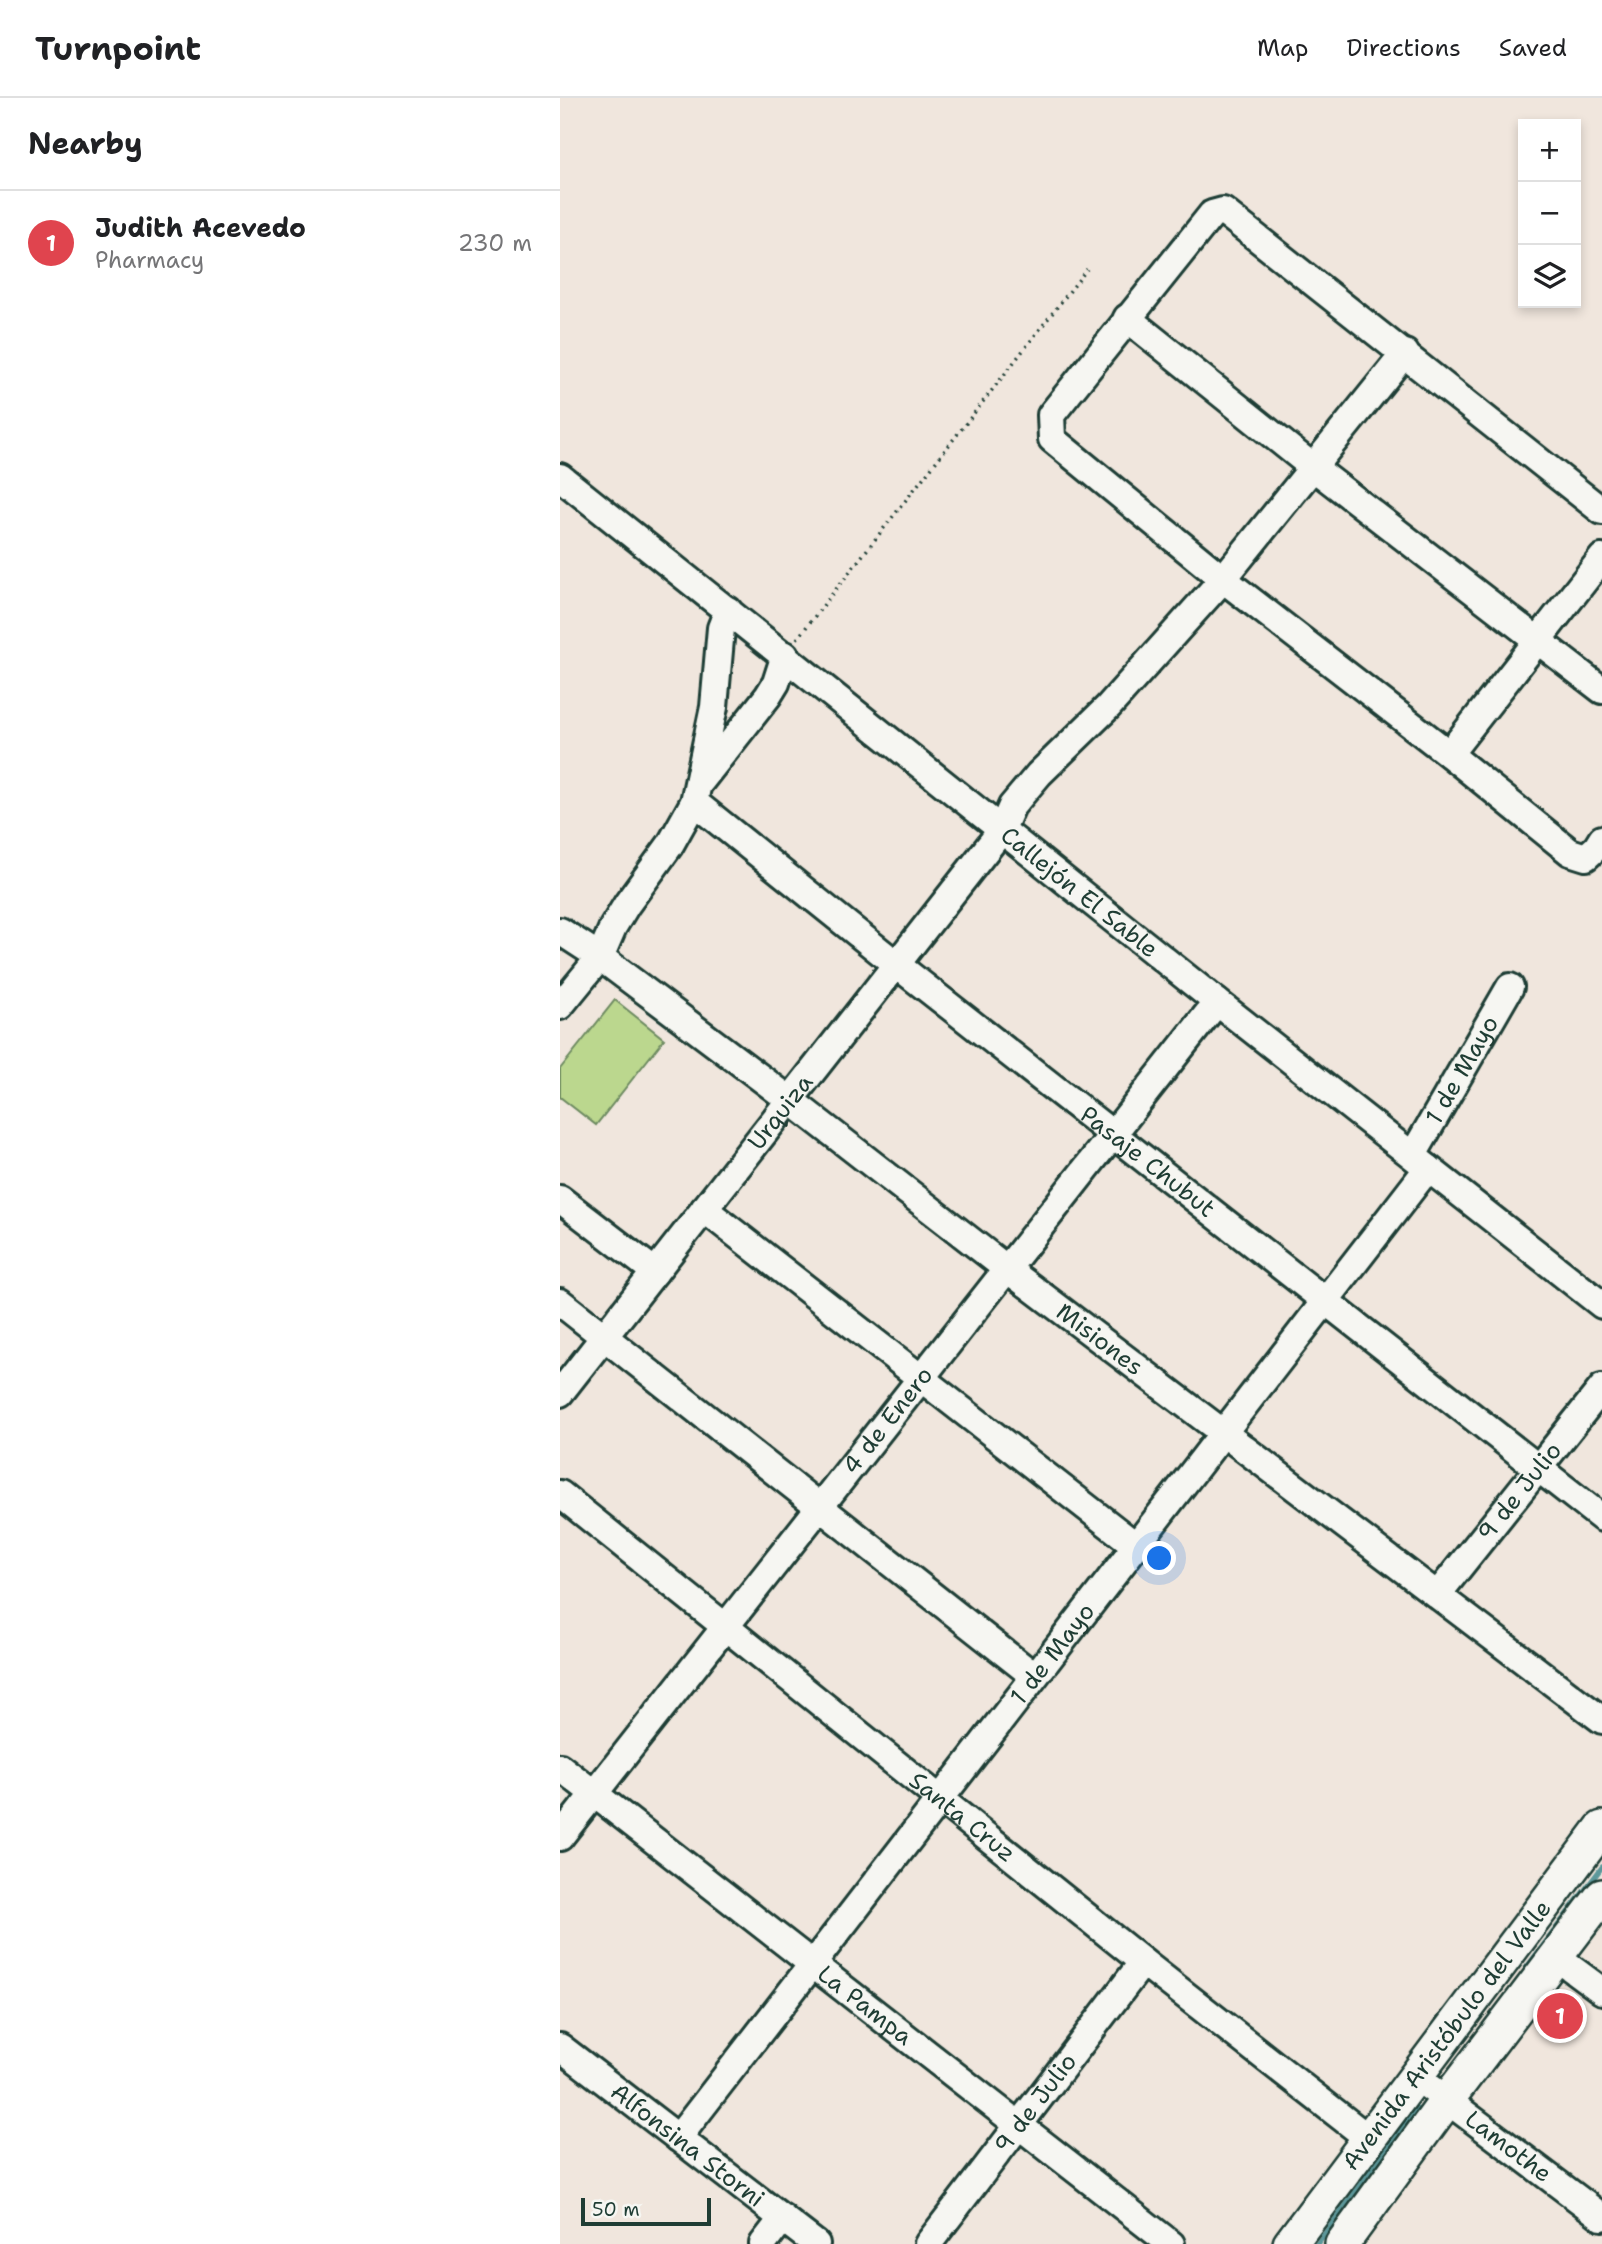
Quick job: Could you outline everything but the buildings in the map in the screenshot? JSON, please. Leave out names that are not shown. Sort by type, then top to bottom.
[{"type":"main road","name":"Avenida Aristóbulo del Valle","points":[[1290,2244],[1602,1828]]},
{"type":"main road","name":"Avenida Aristóbulo del Valle","points":[[1342,2244],[1602,1896]]},
{"type":"street","points":[[1594,848],[1570,852],[1449,754],[1223,579],[1052,439],[1052,415],[1212,214],[1223,211],[1602,511]]},
{"type":"street","points":[[1127,318],[1314,468],[1602,691]]},
{"type":"street","name":"Urquiza","points":[[560,1393],[1002,831],[1012,806],[1039,774],[1108,707],[1223,579],[1405,353]]},
{"type":"street","name":"Callejón El Sable","points":[[560,477],[785,654],[1217,1002],[1602,1305]]},
{"type":"street","points":[[1449,754],[1602,558]]},
{"type":"street","points":[[696,794],[717,687],[721,628],[728,610]]},
{"type":"street","points":[[560,1006],[600,957],[627,904],[670,845],[696,794],[768,696],[776,683],[785,654]]},
{"type":"street","name":"Pasaje Chubut","points":[[696,794],[897,965],[1602,1518]]},
{"type":"street","name":"Misiones","points":[[560,931],[600,957],[790,1100],[1007,1269],[1602,1720]]},
{"type":"street","name":"1 de Mayo","points":[[678,2138],[1326,1301],[1421,1161],[1510,987]]},
{"type":"street","name":"4 de Enero","points":[[560,1838],[1217,1002]]},
{"type":"street","points":[[560,1199],[655,1272]]},
{"type":"street","points":[[704,1209],[1135,1545]]},
{"type":"street","points":[[560,1302],[1034,1676]]},
{"type":"street","name":"9 de Julio","points":[[1438,1594],[1602,1388]]},
{"type":"street","name":"Santa Cruz","points":[[560,1494],[1143,1962],[1368,2138]]},
{"type":"street","name":"La Pampa","points":[[560,1767],[1171,2244]]},
{"type":"street","points":[[1556,1957],[1602,1991]]},
{"type":"street","name":"9 de Julio","points":[[928,2244],[1143,1962]]},
{"type":"street","name":"Alfonsina Storni","points":[[560,2047],[816,2244]]},
{"type":"street","name":"Lamothe","points":[[1415,2076],[1602,2217]]},
{"type":"street","points":[[763,2244],[782,2218]]},
{"type":"path","points":[[785,654],[1087,269]]},
{"type":"green space","points":[[615,1000],[664,1039],[596,1125],[560,1097],[560,1069]]},
{"type":"waterway","points":[[1526,1968],[1602,1867]]},
{"type":"waterway","points":[[1317,2244],[1417,2109]]},
{"type":"place","name":"Judith Acevedo","points":[[1560,2016]]}]
